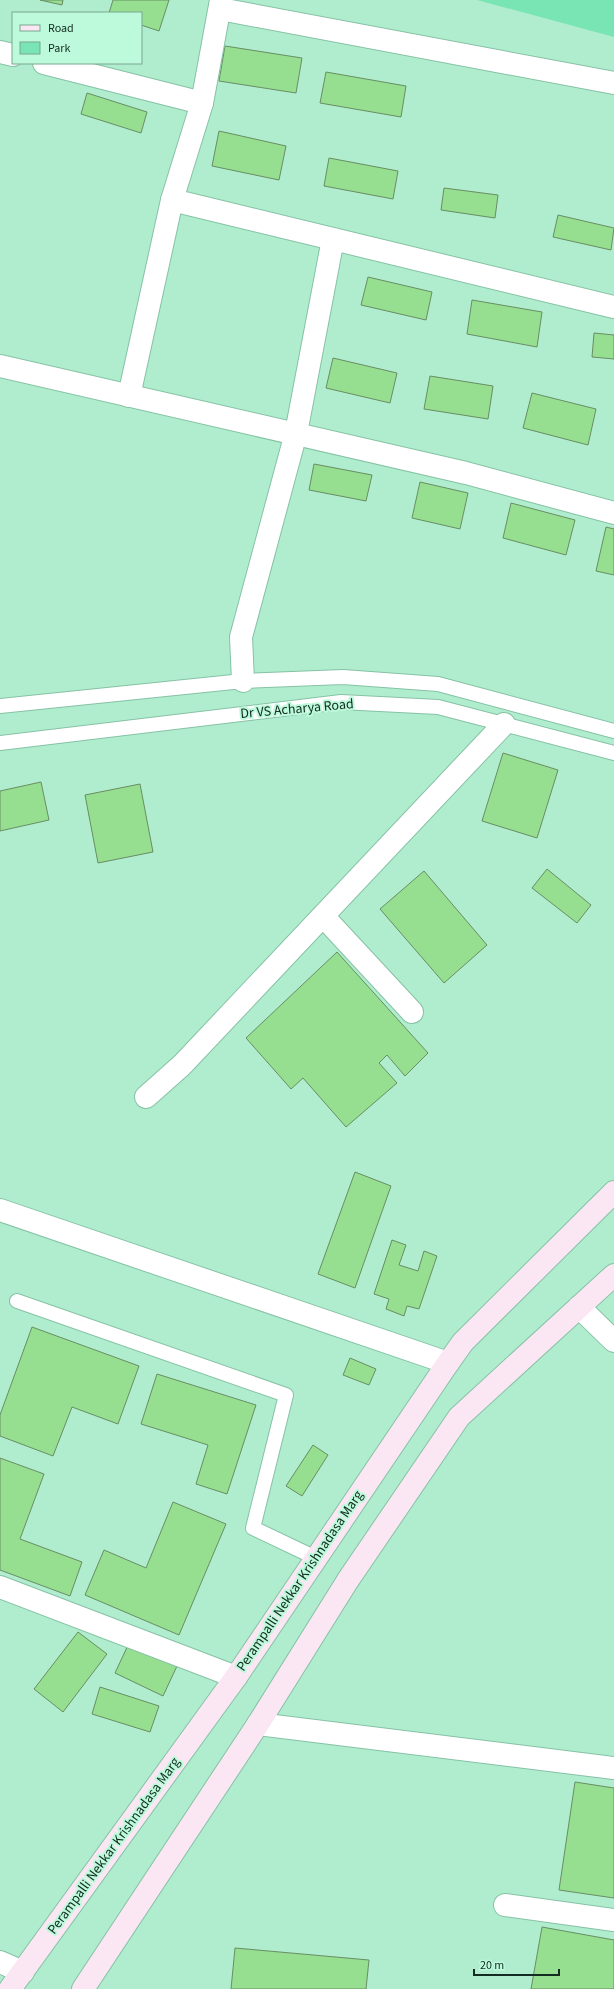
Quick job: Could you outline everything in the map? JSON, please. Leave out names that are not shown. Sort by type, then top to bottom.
[{"type":"main road","name":"Perampalli Nekkar Krishnadasa Marg","points":[[10,1989],[236,1677],[463,1342],[614,1192]]},
{"type":"main road","points":[[83,1989],[258,1724],[348,1580],[459,1417],[614,1275]]},
{"type":"street","points":[[129,396],[172,200],[202,102],[221,4],[614,83]]},
{"type":"street","points":[[0,52],[12,55]]},
{"type":"street","points":[[48,64],[202,102]]},
{"type":"street","points":[[172,200],[614,307]]},
{"type":"street","points":[[243,681],[242,637],[296,433],[333,239]]},
{"type":"street","points":[[0,366],[466,473],[614,513]]},
{"type":"street","points":[[146,1097],[182,1065],[504,724]]},
{"type":"street","points":[[323,916],[412,1012]]},
{"type":"street","points":[[0,1210],[448,1363]]},
{"type":"street","points":[[579,1307],[614,1341]]},
{"type":"street","points":[[0,1587],[236,1677]]},
{"type":"street","points":[[258,1724],[614,1768]]},
{"type":"street","points":[[505,1905],[614,1920]]},
{"type":"street","points":[[0,1962],[23,1972]]},
{"type":"lane","name":"Dr VS Acharya Road","points":[[0,706],[243,681],[343,677],[438,684],[614,731]]},
{"type":"lane","name":"Dr VS Acharya Road","points":[[0,743],[341,702],[438,707],[614,753]]},
{"type":"lane","points":[[18,1302],[286,1395],[253,1528],[316,1558]]},
{"type":"green space","points":[[477,0],[614,0],[614,37]]},
{"type":"building","points":[[40,0],[63,0],[62,5]]},
{"type":"building","points":[[113,0],[169,0],[159,31],[142,25],[142,12],[109,12]]},
{"type":"building","points":[[225,46],[302,58],[296,93],[219,81]]},
{"type":"building","points":[[326,72],[406,86],[401,117],[320,103]]},
{"type":"building","points":[[87,93],[147,112],[141,133],[81,114]]},
{"type":"building","points":[[219,131],[286,146],[279,180],[212,166]]},
{"type":"building","points":[[329,158],[398,171],[393,199],[324,186]]},
{"type":"building","points":[[444,188],[498,195],[495,218],[441,210]]},
{"type":"building","points":[[558,215],[614,228],[611,250],[553,237]]},
{"type":"building","points":[[368,277],[432,292],[426,320],[361,305]]},
{"type":"building","points":[[472,300],[542,312],[537,347],[467,334]]},
{"type":"building","points":[[594,333],[614,335],[614,359],[592,357]]},
{"type":"building","points":[[333,358],[397,373],[390,403],[326,388]]},
{"type":"building","points":[[430,376],[493,386],[488,419],[424,409]]},
{"type":"building","points":[[532,393],[596,409],[588,445],[523,428]]},
{"type":"building","points":[[314,464],[372,475],[366,501],[309,490]]},
{"type":"building","points":[[420,482],[468,493],[460,529],[412,518]]},
{"type":"building","points":[[511,503],[575,520],[566,555],[503,538]]},
{"type":"building","points":[[606,527],[614,529],[614,575],[596,571]]},
{"type":"building","points":[[503,753],[558,770],[537,838],[482,821]]},
{"type":"building","points":[[41,782],[49,820],[0,831],[0,791]]},
{"type":"building","points":[[140,784],[153,852],[98,863],[85,795]]},
{"type":"building","points":[[547,869],[591,905],[577,923],[532,888]]},
{"type":"building","points":[[424,871],[487,945],[444,983],[380,909]]},
{"type":"building","points":[[337,952],[428,1053],[405,1076],[387,1055],[379,1063],[397,1083],[346,1127],[303,1078],[291,1089],[246,1038]]},
{"type":"building","points":[[355,1172],[391,1186],[355,1288],[318,1274]]},
{"type":"building","points":[[392,1240],[406,1245],[399,1265],[418,1271],[424,1251],[437,1256],[419,1309],[407,1306],[404,1316],[386,1309],[389,1299],[374,1294]]},
{"type":"building","points":[[32,1327],[139,1366],[118,1424],[72,1407],[53,1456],[0,1436],[0,1415]]},
{"type":"building","points":[[350,1358],[376,1369],[369,1385],[343,1375]]},
{"type":"building","points":[[157,1374],[256,1405],[227,1494],[196,1484],[208,1445],[141,1424]]},
{"type":"building","points":[[313,1445],[328,1455],[302,1496],[286,1486]]},
{"type":"building","points":[[0,1458],[44,1474],[20,1539],[82,1562],[70,1596],[0,1570]]},
{"type":"building","points":[[173,1502],[226,1524],[179,1635],[85,1595],[104,1550],[146,1568]]},
{"type":"building","points":[[78,1632],[107,1654],[63,1712],[34,1689]]},
{"type":"building","points":[[129,1643],[177,1666],[163,1696],[115,1673]]},
{"type":"building","points":[[100,1687],[159,1706],[150,1732],[92,1714]]},
{"type":"building","points":[[575,1782],[614,1788],[614,1898],[559,1890]]},
{"type":"building","points":[[542,1927],[614,1940],[614,1989],[531,1989]]},
{"type":"building","points":[[235,1948],[369,1960],[366,1989],[231,1989]]}]
